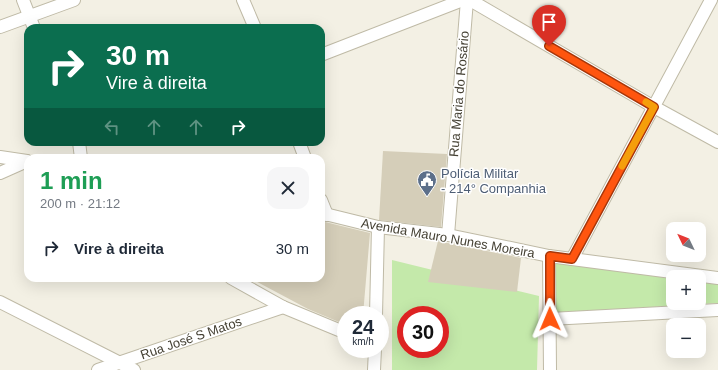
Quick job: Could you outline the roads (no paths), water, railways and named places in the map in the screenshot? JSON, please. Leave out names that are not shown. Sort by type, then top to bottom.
[{"type":"street","points":[[23,0],[33,24]]},
{"type":"street","points":[[0,28],[74,0]]},
{"type":"street","points":[[243,0],[253,24]]},
{"type":"street","points":[[325,53],[463,0]]},
{"type":"street","points":[[469,0],[654,107],[718,142]]},
{"type":"street","name":"Rua Maria do Rosário","points":[[448,236],[469,0]]},
{"type":"street","points":[[572,259],[711,0]]},
{"type":"street","points":[[0,157],[24,160]]},
{"type":"street","points":[[0,173],[24,163]]},
{"type":"street","name":"Avenida Mauro Nunes Moreira","points":[[325,214],[378,227],[448,236],[550,256],[718,278]]},
{"type":"street","points":[[376,306],[378,227]]},
{"type":"street","points":[[550,256],[550,370]]},
{"type":"street","points":[[238,282],[283,306],[337,329]]},
{"type":"street","points":[[0,302],[134,370]]},
{"type":"street","name":"Rua José S Matos","points":[[98,370],[283,306]]},
{"type":"street","points":[[550,319],[718,310]]},
{"type":"street","points":[[374,370],[375,358]]},
{"type":"place","name":"Polícia Militar - 214° Companhia","points":[[427,197]]}]
